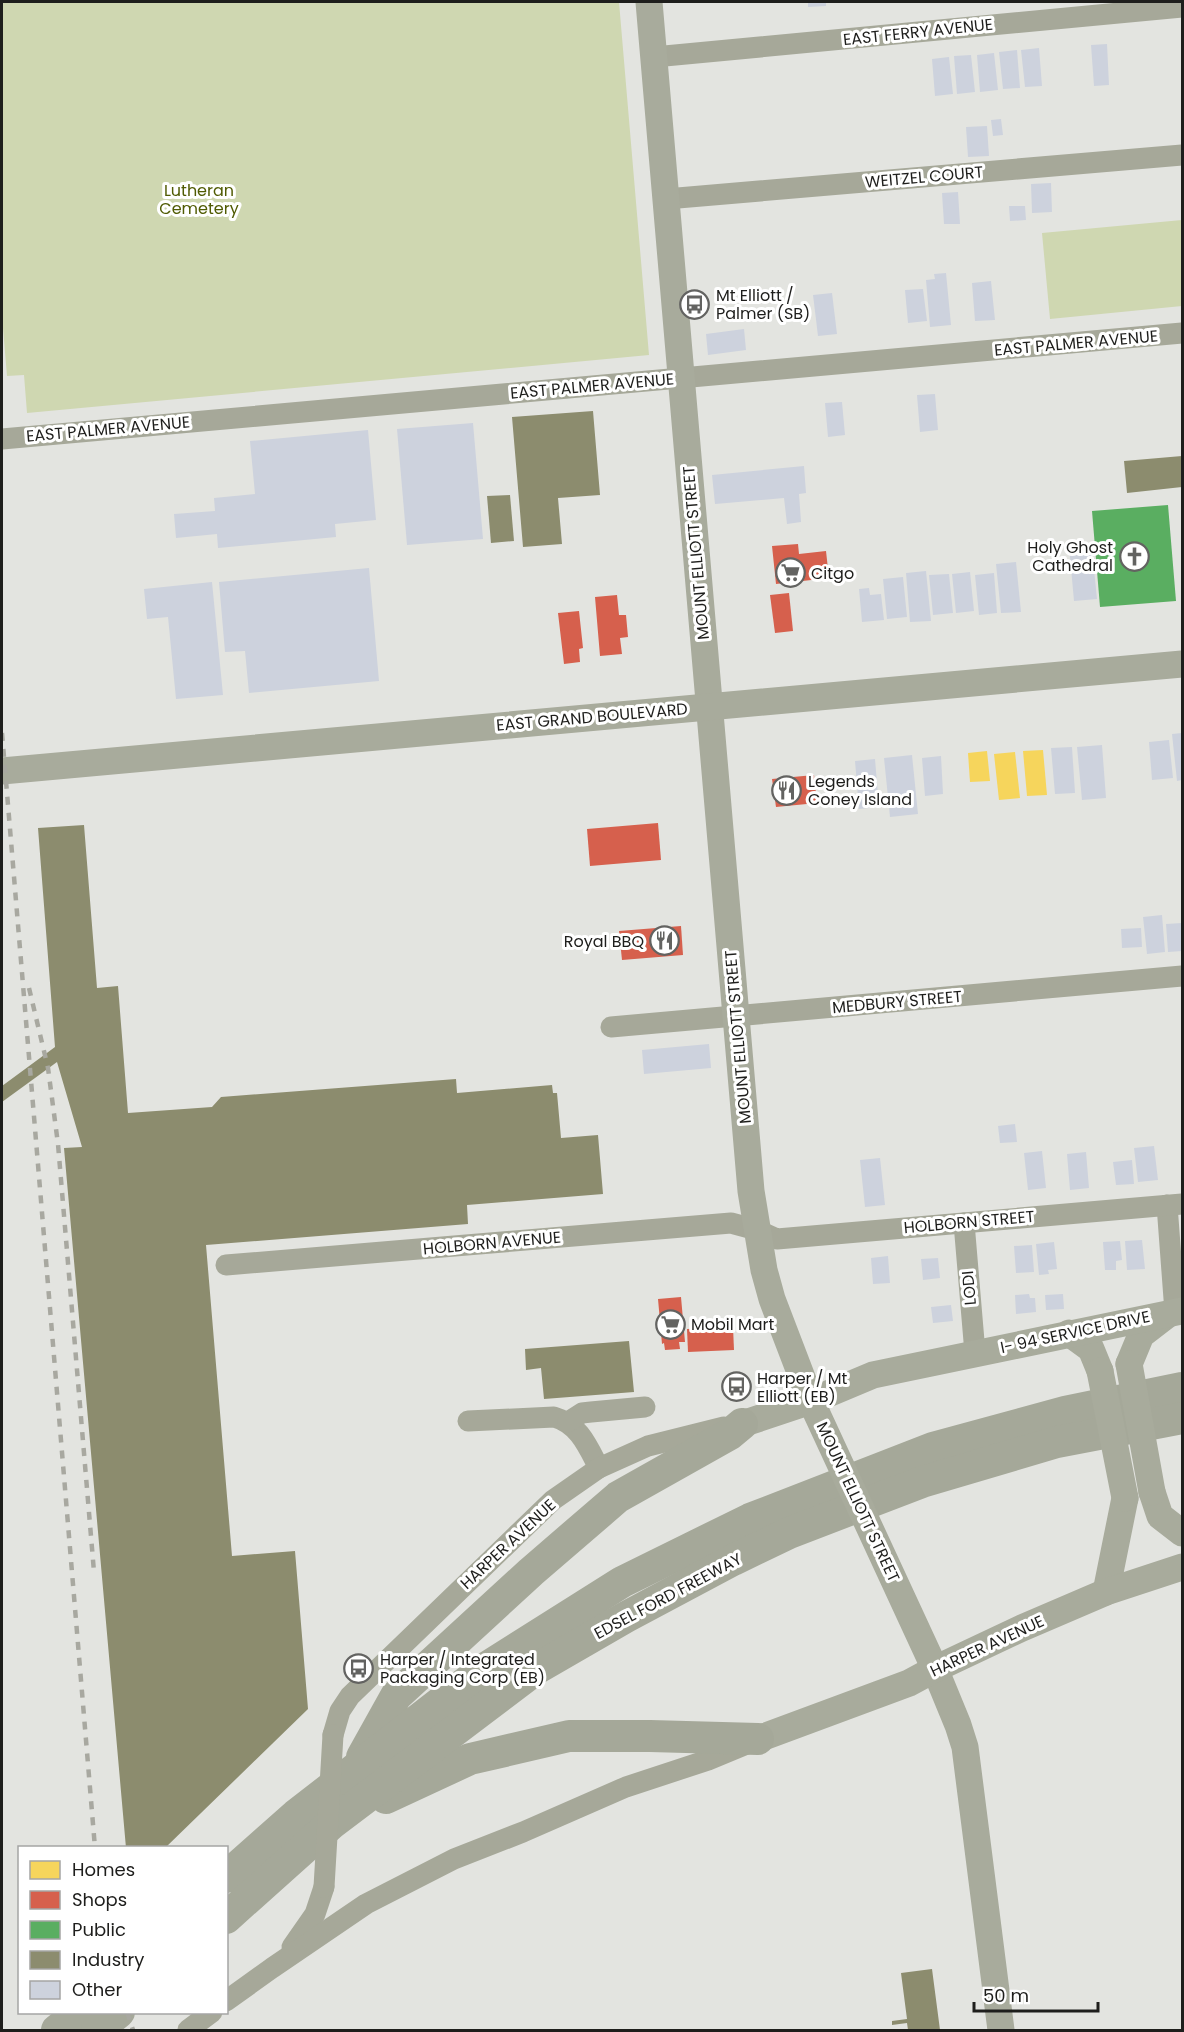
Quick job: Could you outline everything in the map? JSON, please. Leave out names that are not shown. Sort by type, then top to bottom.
[{"type":"highway","name":"EDSEL FORD FREEWAY","points":[[228,1875],[296,1815],[481,1671],[612,1588],[750,1519],[933,1449],[1065,1412],[1182,1388]]},
{"type":"highway","name":"EDSEL FORD FREEWAY","points":[[228,1916],[331,1824],[536,1669],[626,1617],[780,1538],[922,1482],[1058,1442],[1182,1418]]},
{"type":"highway","points":[[355,1770],[396,1696],[531,1572],[618,1497],[742,1425]]},
{"type":"highway","points":[[331,1824],[470,1759],[569,1737],[650,1736],[758,1739]]},
{"type":"highway","points":[[57,2031],[79,2014]]},
{"type":"highway","points":[[97,2031],[118,2014]]},
{"type":"main road","name":"MOUNT ELLIOTT STREET","points":[[649,2],[751,1191],[757,1230],[772,1299],[811,1401],[935,1669],[958,1725],[969,1770],[1001,2031]]},
{"type":"main road","name":"EAST GRAND BOULEVARD","points":[[2,771],[1182,663]]},
{"type":"main road","name":"I- 94 SERVICE DRIVE","points":[[975,1353],[1176,1312]]},
{"type":"main road","points":[[1176,1312],[1141,1335],[1129,1364],[1152,1492],[1160,1516],[1182,1533]]},
{"type":"main road","points":[[1069,1333],[1091,1349],[1100,1371],[1125,1498],[1106,1592]]},
{"type":"main road","name":"HARPER AVENUE","points":[[742,1425],[811,1401],[873,1375],[975,1353]]},
{"type":"main road","name":"HARPER AVENUE","points":[[758,1739],[909,1683],[935,1669],[1106,1592],[1182,1567]]},
{"type":"street","name":"EAST FERRY AVENUE","points":[[654,57],[1182,7]]},
{"type":"street","name":"WEITZEL COURT","points":[[666,199],[1182,155]]},
{"type":"street","name":"EAST PALMER AVENUE","points":[[2,438],[1182,333]]},
{"type":"street","name":"MEDBURY STREET","points":[[611,1027],[1182,976]]},
{"type":"street","name":"HOLBORN STREET","points":[[757,1230],[777,1239],[1175,1205]]},
{"type":"street","points":[[1175,1205],[1176,1312]]},
{"type":"street","name":"HOLBORN AVENUE","points":[[226,1265],[731,1223],[757,1230]]},
{"type":"street","name":"LODI","points":[[964,1223],[975,1353]]},
{"type":"street","points":[[568,1422],[582,1413],[645,1407]]},
{"type":"street","points":[[468,1421],[554,1417],[568,1422],[582,1437],[599,1468]]},
{"type":"street","name":"HARPER AVENUE","points":[[272,1968],[305,1930],[320,1903],[324,1887],[333,1735],[339,1711],[350,1696],[553,1500],[599,1468],[648,1446],[729,1425],[742,1425]]},
{"type":"street","name":"HARPER AVENUE","points":[[228,2000],[358,1910],[454,1859],[524,1832],[626,1787],[708,1760],[758,1739]]},
{"type":"street","points":[[324,1887],[328,1898],[335,1906],[358,1910]]},
{"type":"street","points":[[188,2031],[211,2014]]},
{"type":"green space","name":"Lutheran Cemetery","points":[[2,2],[619,2],[649,355],[27,413],[24,375],[7,376],[2,316]]},
{"type":"green space","points":[[1182,220],[1182,306],[1050,319],[1042,233]]},
{"type":"building: Homes","points":[[1043,750],[1047,795],[1027,796],[1023,751]]},
{"type":"building: Homes","points":[[987,751],[990,781],[970,782],[968,753]]},
{"type":"building: Homes","points":[[1015,752],[1020,798],[999,800],[994,754]]},
{"type":"building: Shops","points":[[798,544],[799,554],[826,551],[829,578],[776,584],[772,546]]},
{"type":"building: Shops","points":[[789,593],[793,631],[775,633],[770,595]]},
{"type":"building: Shops","points":[[617,595],[619,615],[626,615],[628,637],[620,638],[622,654],[600,656],[595,597]]},
{"type":"building: Shops","points":[[579,611],[583,648],[579,649],[580,662],[564,664],[558,613]]},
{"type":"building: Shops","points":[[814,775],[817,803],[776,807],[772,779]]},
{"type":"building: Shops","points":[[658,823],[661,860],[590,866],[587,829]]},
{"type":"building: Shops","points":[[681,926],[683,955],[622,960],[619,931]]},
{"type":"building: Shops","points":[[681,1297],[685,1342],[679,1342],[680,1349],[665,1350],[664,1343],[662,1344],[658,1299]]},
{"type":"building: Shops","points":[[733,1327],[734,1350],[688,1352],[687,1329]]},
{"type":"building: Public","name":"Holy Ghost Cathedral","points":[[1168,505],[1176,601],[1100,607],[1092,511]]},
{"type":"building: Industry","points":[[593,411],[600,495],[558,498],[562,544],[523,547],[512,417]]},
{"type":"building: Industry","points":[[1182,456],[1182,487],[1127,493],[1124,461]]},
{"type":"building: Industry","points":[[510,495],[514,541],[491,543],[487,496]]},
{"type":"building: Industry","points":[[84,825],[97,988],[118,986],[128,1113],[212,1107],[221,1097],[456,1079],[457,1093],[552,1085],[553,1093],[557,1093],[561,1138],[598,1135],[603,1194],[467,1205],[468,1224],[206,1245],[232,1556],[295,1551],[308,1709],[167,1846],[126,1846],[64,1148],[82,1147],[57,1062],[2,1102],[2,1086],[55,1047],[38,828]]},
{"type":"building: Industry","points":[[629,1341],[634,1392],[544,1399],[541,1368],[526,1370],[525,1349]]},
{"type":"building: Industry","points":[[932,1969],[940,2030],[908,2030],[907,2023],[892,2025],[892,2021],[907,2019],[901,1973]]},
{"type":"building: Other","points":[[808,2],[826,2],[826,6],[808,7]]},
{"type":"building: Other","points":[[1107,44],[1109,85],[1094,86],[1091,45]]},
{"type":"building: Other","points":[[1039,48],[1042,86],[1025,87],[1021,50]]},
{"type":"building: Other","points":[[1017,50],[1020,88],[1003,89],[999,52]]},
{"type":"building: Other","points":[[994,53],[998,90],[980,92],[977,55]]},
{"type":"building: Other","points":[[971,55],[975,92],[957,94],[954,56]]},
{"type":"building: Other","points":[[949,57],[953,94],[935,96],[932,59]]},
{"type":"building: Other","points":[[1001,119],[1003,135],[993,136],[991,120]]},
{"type":"building: Other","points":[[987,126],[989,156],[968,157],[966,127]]},
{"type":"building: Other","points":[[1051,183],[1052,212],[1032,213],[1031,184]]},
{"type":"building: Other","points":[[958,192],[960,224],[944,224],[942,193]]},
{"type":"building: Other","points":[[1009,206],[1025,206],[1026,220],[1010,221]]},
{"type":"building: Other","points":[[946,273],[951,325],[930,327],[926,280],[935,279],[934,274]]},
{"type":"building: Other","points":[[991,281],[995,320],[975,321],[972,283]]},
{"type":"building: Other","points":[[923,289],[927,321],[908,323],[905,290]]},
{"type":"building: Other","points":[[832,293],[837,334],[818,336],[813,295]]},
{"type":"building: Other","points":[[744,329],[746,350],[708,355],[706,334]]},
{"type":"building: Other","points":[[935,394],[938,430],[920,432],[917,395]]},
{"type":"building: Other","points":[[842,402],[845,435],[828,437],[825,403]]},
{"type":"building: Other","points":[[473,423],[483,539],[407,545],[397,429]]},
{"type":"building: Other","points":[[368,430],[376,520],[335,524],[336,537],[218,548],[217,534],[176,538],[174,514],[215,511],[214,498],[255,494],[250,441]]},
{"type":"building: Other","points":[[804,466],[806,493],[799,494],[801,522],[787,524],[784,498],[715,504],[712,475]]},
{"type":"building: Other","points":[[1085,544],[1085,550],[1092,549],[1097,599],[1074,601],[1069,546]]},
{"type":"building: Other","points":[[1016,562],[1021,612],[1001,613],[996,564]]},
{"type":"building: Other","points":[[369,568],[379,681],[249,693],[245,651],[225,652],[219,582]]},
{"type":"building: Other","points":[[926,571],[931,621],[910,622],[906,573]]},
{"type":"building: Other","points":[[970,572],[974,611],[956,613],[952,574]]},
{"type":"building: Other","points":[[994,573],[997,613],[979,615],[975,575]]},
{"type":"building: Other","points":[[949,574],[953,613],[933,615],[929,575]]},
{"type":"building: Other","points":[[903,577],[907,617],[887,619],[883,579]]},
{"type":"building: Other","points":[[212,582],[223,695],[176,699],[168,617],[147,619],[144,589]]},
{"type":"building: Other","points":[[869,588],[870,595],[881,594],[884,620],[862,622],[859,589]]},
{"type":"building: Other","points":[[1182,733],[1182,780],[1177,781],[1172,734]]},
{"type":"building: Other","points":[[1169,740],[1173,778],[1152,780],[1149,742]]},
{"type":"building: Other","points":[[1102,745],[1106,798],[1082,800],[1077,747]]},
{"type":"building: Other","points":[[1072,747],[1075,793],[1055,794],[1051,748]]},
{"type":"building: Other","points":[[912,755],[918,814],[890,817],[884,758]]},
{"type":"building: Other","points":[[941,756],[943,794],[925,796],[922,758]]},
{"type":"building: Other","points":[[875,759],[879,807],[859,809],[855,761]]},
{"type":"building: Other","points":[[1162,915],[1165,952],[1147,954],[1143,917]]},
{"type":"building: Other","points":[[1182,923],[1182,951],[1168,952],[1166,924]]},
{"type":"building: Other","points":[[1141,928],[1142,947],[1122,948],[1121,929]]},
{"type":"building: Other","points":[[709,1044],[711,1068],[644,1074],[642,1050]]},
{"type":"building: Other","points":[[1015,1124],[1017,1142],[1000,1143],[998,1126]]},
{"type":"building: Other","points":[[1154,1146],[1158,1180],[1138,1182],[1134,1148]]},
{"type":"building: Other","points":[[1042,1151],[1046,1188],[1028,1190],[1024,1153]]},
{"type":"building: Other","points":[[1086,1152],[1089,1188],[1070,1190],[1067,1154]]},
{"type":"building: Other","points":[[880,1158],[885,1205],[865,1207],[860,1160]]},
{"type":"building: Other","points":[[1132,1160],[1134,1184],[1116,1185],[1113,1162]]},
{"type":"building: Other","points":[[1142,1240],[1145,1269],[1127,1270],[1125,1241]]},
{"type":"building: Other","points":[[1120,1241],[1122,1260],[1116,1261],[1116,1270],[1105,1270],[1103,1242]]},
{"type":"building: Other","points":[[1054,1242],[1057,1269],[1048,1270],[1049,1274],[1039,1275],[1036,1244]]},
{"type":"building: Other","points":[[1032,1245],[1034,1272],[1016,1273],[1014,1246]]},
{"type":"building: Other","points":[[888,1256],[890,1283],[873,1284],[871,1258]]},
{"type":"building: Other","points":[[938,1258],[940,1278],[923,1280],[921,1259]]},
{"type":"building: Other","points":[[1029,1294],[1030,1298],[1035,1298],[1036,1312],[1016,1314],[1015,1295]]},
{"type":"building: Other","points":[[1063,1294],[1064,1309],[1046,1310],[1045,1295]]},
{"type":"building: Other","points":[[951,1305],[953,1321],[933,1323],[931,1307]]},
{"type":"railway","points":[[2,733],[95,1846]]},
{"type":"railway","points":[[29,988],[48,1068],[58,1144],[94,1572]]},
{"type":"railway","points":[[128,2014],[133,2030]]},
{"type":"place","name":"Mt Elliott / Palmer (SB)","points":[[695,304]]},
{"type":"place","name":"Holy Ghost Cathedral","points":[[1134,556]]},
{"type":"place","name":"Citgo","points":[[790,573]]},
{"type":"place","name":"Legends Coney Island","points":[[787,790]]},
{"type":"place","name":"Royal BBQ","points":[[665,941]]},
{"type":"place","name":"Mobil Mart","points":[[670,1324]]},
{"type":"place","name":"Harper / Mt Elliott (EB)","points":[[736,1387]]},
{"type":"place","name":"Harper / Integrated Packaging Corp (EB)","points":[[359,1668]]}]
